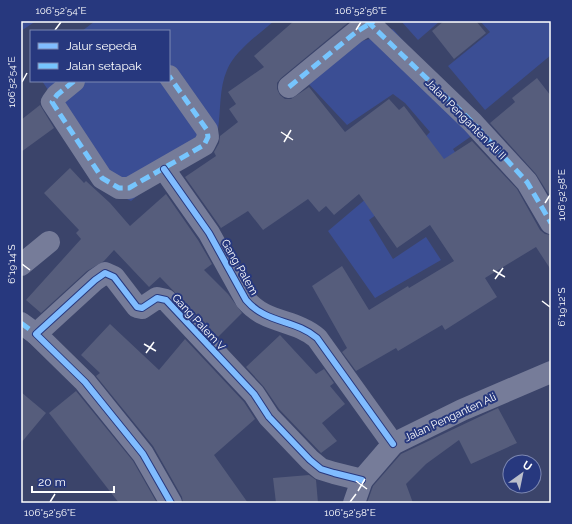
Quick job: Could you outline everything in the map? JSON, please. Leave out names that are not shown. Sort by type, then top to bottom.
[{"type":"street","points":[[288,87],[370,22]]},
{"type":"street","name":"Jalan Penganten Ali II","points":[[370,22],[472,122],[527,182],[551,223]]},
{"type":"street","points":[[73,82],[57,94],[52,102],[102,178],[119,188],[129,188],[204,146],[208,137],[207,130],[170,77]]},
{"type":"street","name":"Gang Palem","points":[[164,169],[208,233],[246,300],[254,309],[273,319],[309,331],[317,338],[393,444]]},
{"type":"street","points":[[21,265],[49,242]]},
{"type":"street","name":"Gang Palem V","points":[[171,503],[154,476],[143,454],[84,382],[28,329],[105,274],[112,275],[137,307],[142,308],[157,298],[166,300],[254,394],[269,417],[310,460],[321,469],[334,474],[362,480]]},
{"type":"street","name":"Jalan Penganten Ali","points":[[354,503],[362,480],[393,444],[462,410],[551,372]]},
{"type":"shaded area","points":[[21,21],[36,21],[21,31]]},
{"type":"shaded area","points":[[95,21],[274,21],[235,56],[227,70],[221,92],[218,129],[131,201],[119,195],[43,82],[170,82],[170,30],[83,30]]},
{"type":"shaded area","points":[[401,21],[440,21],[418,40]]},
{"type":"shaded area","points":[[480,21],[551,21],[551,55],[485,110],[448,66],[490,32]]},
{"type":"shaded area","points":[[393,29],[480,130],[453,149],[477,187],[433,173],[369,220],[393,259],[426,237],[441,260],[375,298],[328,231],[367,198],[430,132],[405,103],[393,94],[347,125],[304,79],[345,45],[374,38]]},
{"type":"building","points":[[294,21],[350,21],[281,78],[277,83],[277,89],[280,95],[285,99],[291,99],[309,87],[345,132],[389,99],[399,110],[404,106],[444,159],[472,141],[517,189],[540,230],[545,234],[551,235],[551,270],[536,247],[485,278],[497,297],[445,330],[442,325],[398,351],[396,348],[356,371],[342,352],[347,348],[312,286],[342,266],[369,310],[408,286],[409,288],[454,261],[430,225],[397,248],[359,194],[334,215],[326,206],[319,212],[308,199],[263,230],[248,211],[221,228],[185,177],[216,156],[214,152],[219,143],[220,136],[238,122],[229,109],[236,104],[228,92],[264,67],[254,56]]},
{"type":"building","points":[[444,21],[476,21],[486,33],[454,59],[432,31]]},
{"type":"building","points":[[537,78],[551,96],[551,198],[536,174],[490,123],[515,102],[512,98]]},
{"type":"building","points":[[40,105],[54,128],[21,152],[21,120]]},
{"type":"building","points":[[70,168],[84,183],[86,181],[110,203],[130,226],[166,194],[198,240],[212,264],[204,270],[228,294],[242,313],[218,337],[160,277],[149,287],[114,250],[104,261],[87,271],[41,313],[26,300],[81,239],[76,233],[79,230],[44,193]]},
{"type":"building","points":[[110,324],[159,370],[185,339],[244,402],[255,419],[214,455],[248,503],[183,503],[182,497],[153,446],[96,376],[100,373],[81,355]]},
{"type":"building","points":[[280,335],[316,374],[324,369],[334,383],[330,386],[345,404],[322,423],[337,441],[321,453],[279,409],[264,387],[246,367]]},
{"type":"building","points":[[76,391],[133,461],[157,503],[119,503],[49,413]]},
{"type":"building","points":[[21,392],[46,413],[21,443]]},
{"type":"building","points":[[498,408],[517,443],[471,464],[459,440],[426,464],[406,484],[413,503],[367,503],[373,486],[401,454]]},
{"type":"building","points":[[309,475],[316,480],[318,503],[276,503],[273,478]]},
{"type":"marked path","points":[[367,21],[472,122],[527,182],[551,223]]},
{"type":"marked path","points":[[289,87],[356,32],[374,21]]},
{"type":"marked path","points":[[73,82],[57,95],[52,102],[102,178],[119,188],[129,188],[204,145],[208,137],[207,130],[170,77]]},
{"type":"marked path","points":[[21,323],[36,334]]},
{"type":"cycle path","points":[[164,169],[209,233],[246,300],[254,308],[271,318],[299,327],[317,338],[393,444]]},
{"type":"cycle path","points":[[171,503],[143,454],[85,382],[36,334],[95,280],[105,273],[114,277],[137,307],[142,308],[157,298],[166,300],[254,394],[269,417],[310,460],[321,469],[362,480]]}]
